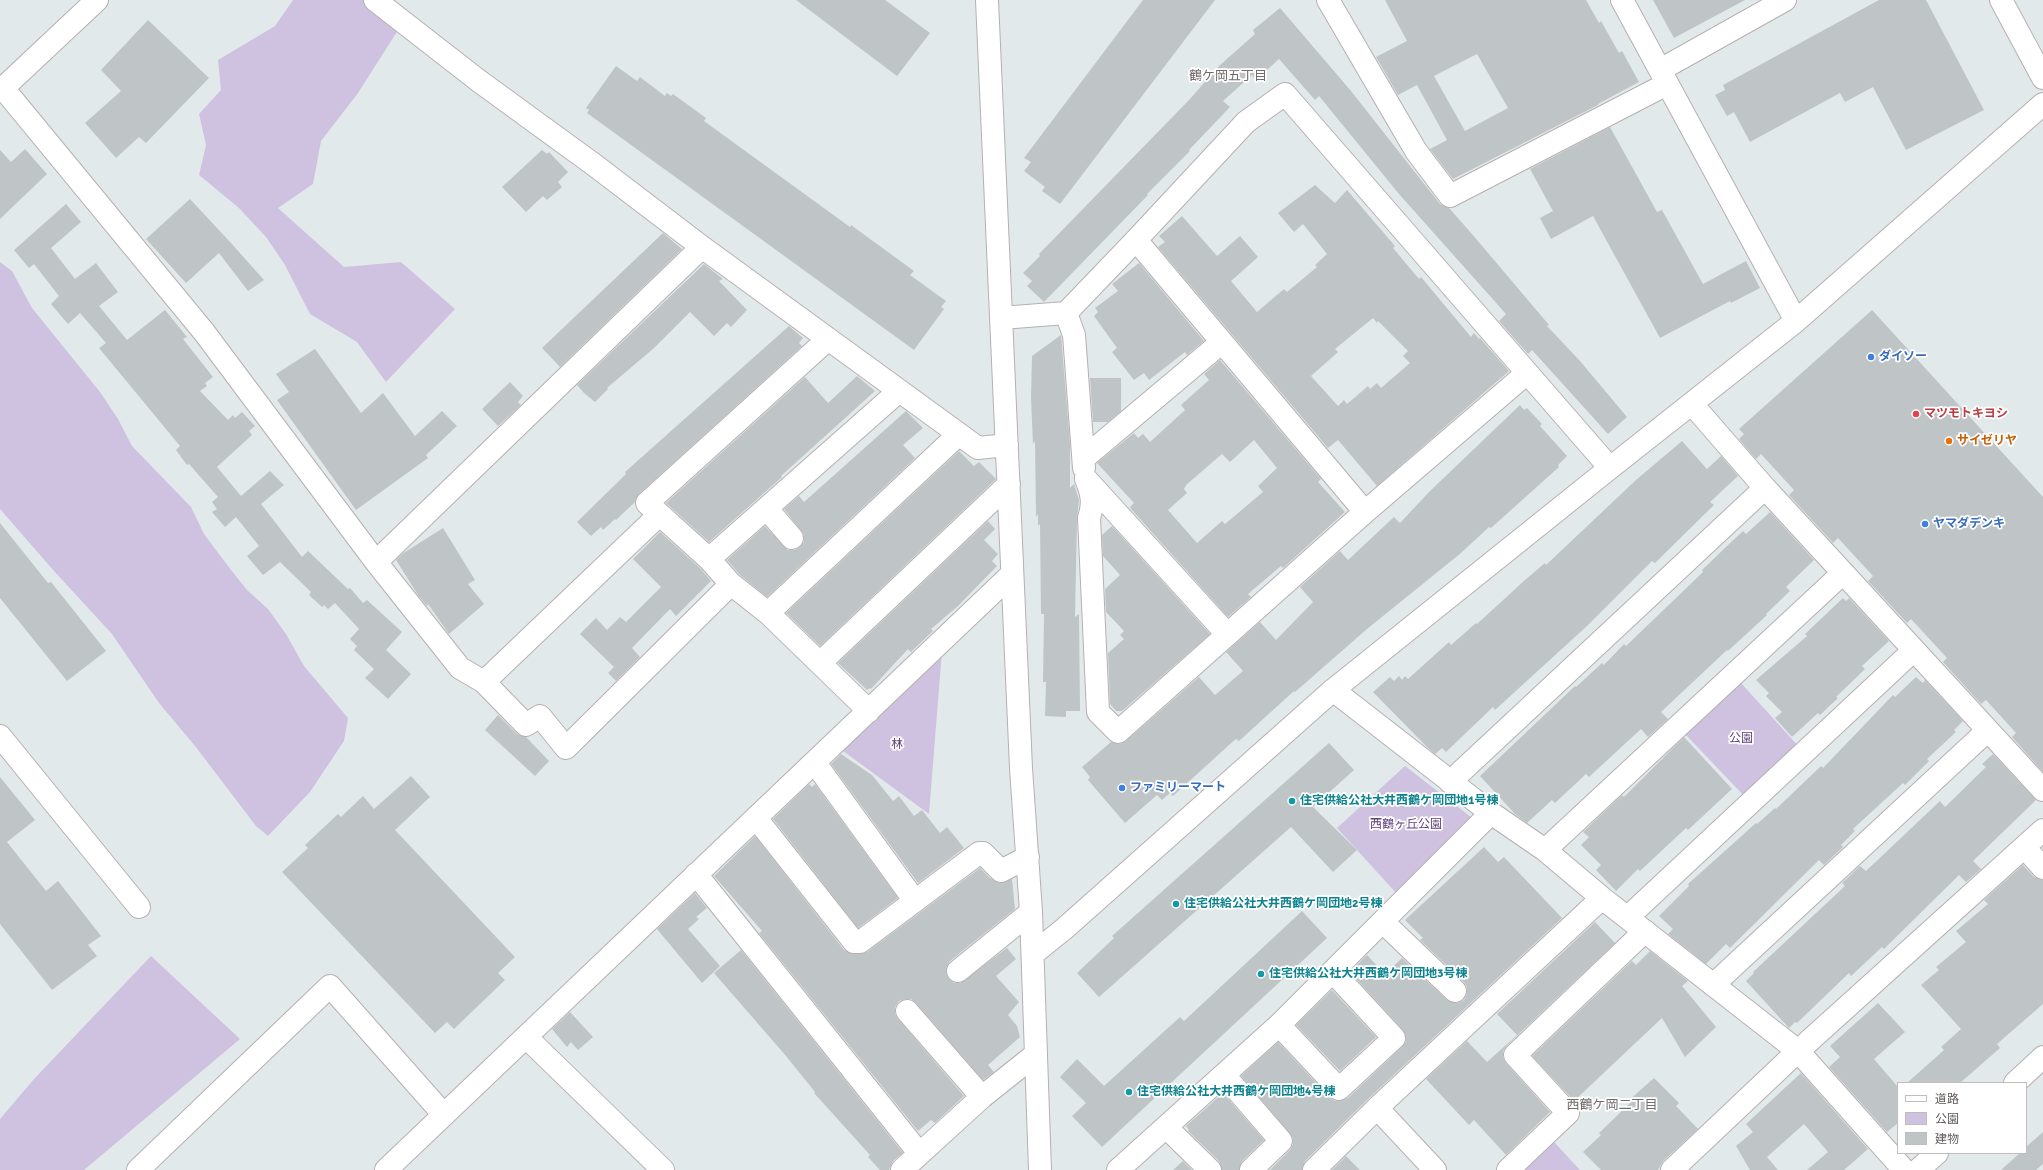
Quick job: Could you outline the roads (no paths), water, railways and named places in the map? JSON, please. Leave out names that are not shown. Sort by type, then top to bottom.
[{"type":"street","points":[[97,0],[2,90],[204,332],[376,562],[460,668],[484,682],[526,725],[540,716],[566,748],[730,584]]},
{"type":"street","points":[[375,0],[479,81],[593,164],[827,340],[978,448],[1007,445]]},
{"type":"street","points":[[987,0],[1021,768],[1028,857],[1033,954],[1040,1170]]},
{"type":"street","points":[[1328,0],[1416,151],[1450,196],[1664,77],[1784,0]]},
{"type":"street","points":[[1622,0],[1796,321]]},
{"type":"street","points":[[2001,0],[2043,78]]},
{"type":"street","points":[[1001,318],[1066,312],[1136,240],[1246,122],[1285,94],[1610,468]]},
{"type":"street","points":[[1033,954],[1064,929],[1333,690],[1796,321],[2043,104]]},
{"type":"street","points":[[1136,240],[1365,512]]},
{"type":"street","points":[[376,562],[702,247]]},
{"type":"street","points":[[1066,312],[1074,335],[1086,479],[1093,506],[1089,518],[1098,712],[1118,732],[1365,512],[1527,373]]},
{"type":"street","points":[[827,340],[648,503],[659,515],[708,559],[730,584],[768,613],[869,711]]},
{"type":"street","points":[[1084,458],[1222,342]]},
{"type":"street","points":[[708,559],[767,509],[899,391]]},
{"type":"street","points":[[1692,404],[1765,488],[1987,731],[2043,790]]},
{"type":"street","points":[[768,613],[959,434]]},
{"type":"street","points":[[1086,479],[1227,634]]},
{"type":"street","points":[[820,663],[1009,484]]},
{"type":"street","points":[[1450,782],[1765,488]]},
{"type":"street","points":[[767,509],[792,538]]},
{"type":"street","points":[[484,682],[659,515]]},
{"type":"street","points":[[1545,850],[1843,573]]},
{"type":"street","points":[[386,1170],[1012,574]]},
{"type":"street","points":[[1628,917],[1914,650]]},
{"type":"street","points":[[1333,690],[1491,813],[1545,850],[1602,898],[1798,1051],[1904,1170]]},
{"type":"street","points":[[1714,985],[1987,731]]},
{"type":"street","points":[[0,736],[139,907]]},
{"type":"street","points":[[815,763],[915,900]]},
{"type":"street","points":[[1118,1170],[1279,1025],[1491,813]]},
{"type":"street","points":[[756,818],[854,942],[860,942],[981,852],[1001,872],[1028,857]]},
{"type":"street","points":[[1672,1170],[1798,1051],[2025,848],[2043,830]]},
{"type":"street","points":[[2025,848],[2043,868]]},
{"type":"street","points":[[696,874],[919,1153]]},
{"type":"street","points":[[1314,1170],[1377,1108],[1602,898]]},
{"type":"street","points":[[958,971],[1031,912]]},
{"type":"street","points":[[1383,922],[1455,991]]},
{"type":"street","points":[[1508,1170],[1568,1113],[1514,1055],[1645,931]]},
{"type":"street","points":[[1279,1025],[1339,1089],[1394,1038],[1333,972]]},
{"type":"street","points":[[138,1170],[330,986],[444,1115]]},
{"type":"street","points":[[907,1011],[982,1097]]},
{"type":"street","points":[[526,1037],[663,1170]]},
{"type":"street","points":[[902,1170],[982,1097],[1036,1054]]},
{"type":"street","points":[[2016,1082],[2043,1057]]},
{"type":"street","points":[[1224,1075],[1281,1141],[1251,1170]]},
{"type":"street","points":[[1377,1108],[1435,1170]]},
{"type":"street","points":[[1166,1127],[1210,1170]]},
{"type":"street","points":[[1918,1170],[1936,1154]]},
{"type":"place","name":"ダイソー","points":[[1871,357]]},
{"type":"place","name":"マツモトキヨシ","points":[[1916,414]]},
{"type":"place","name":"サイゼリヤ","points":[[1949,441]]},
{"type":"place","name":"ヤマダデンキ","points":[[1925,524]]},
{"type":"place","name":"ファミリーマート","points":[[1122,788]]},
{"type":"place","name":"住宅供給公社大井西鶴ケ岡団地1号棟","points":[[1292,801]]},
{"type":"place","name":"住宅供給公社大井西鶴ケ岡団地2号棟","points":[[1176,904]]},
{"type":"place","name":"住宅供給公社大井西鶴ケ岡団地3号棟","points":[[1261,974]]},
{"type":"place","name":"住宅供給公社大井西鶴ケ岡団地4号棟","points":[[1129,1092]]},
{"type":"district","name":"鶴ケ岡五丁目","points":[[1228,77]]},
{"type":"district","name":"西鶴ケ岡二丁目","points":[[1612,1106]]},
{"type":"park label","name":"公園","points":[[1741,739]]},
{"type":"park label","name":"林","points":[[897,745]]},
{"type":"park label","name":"西鶴ヶ丘公園","points":[[1406,825]]}]
